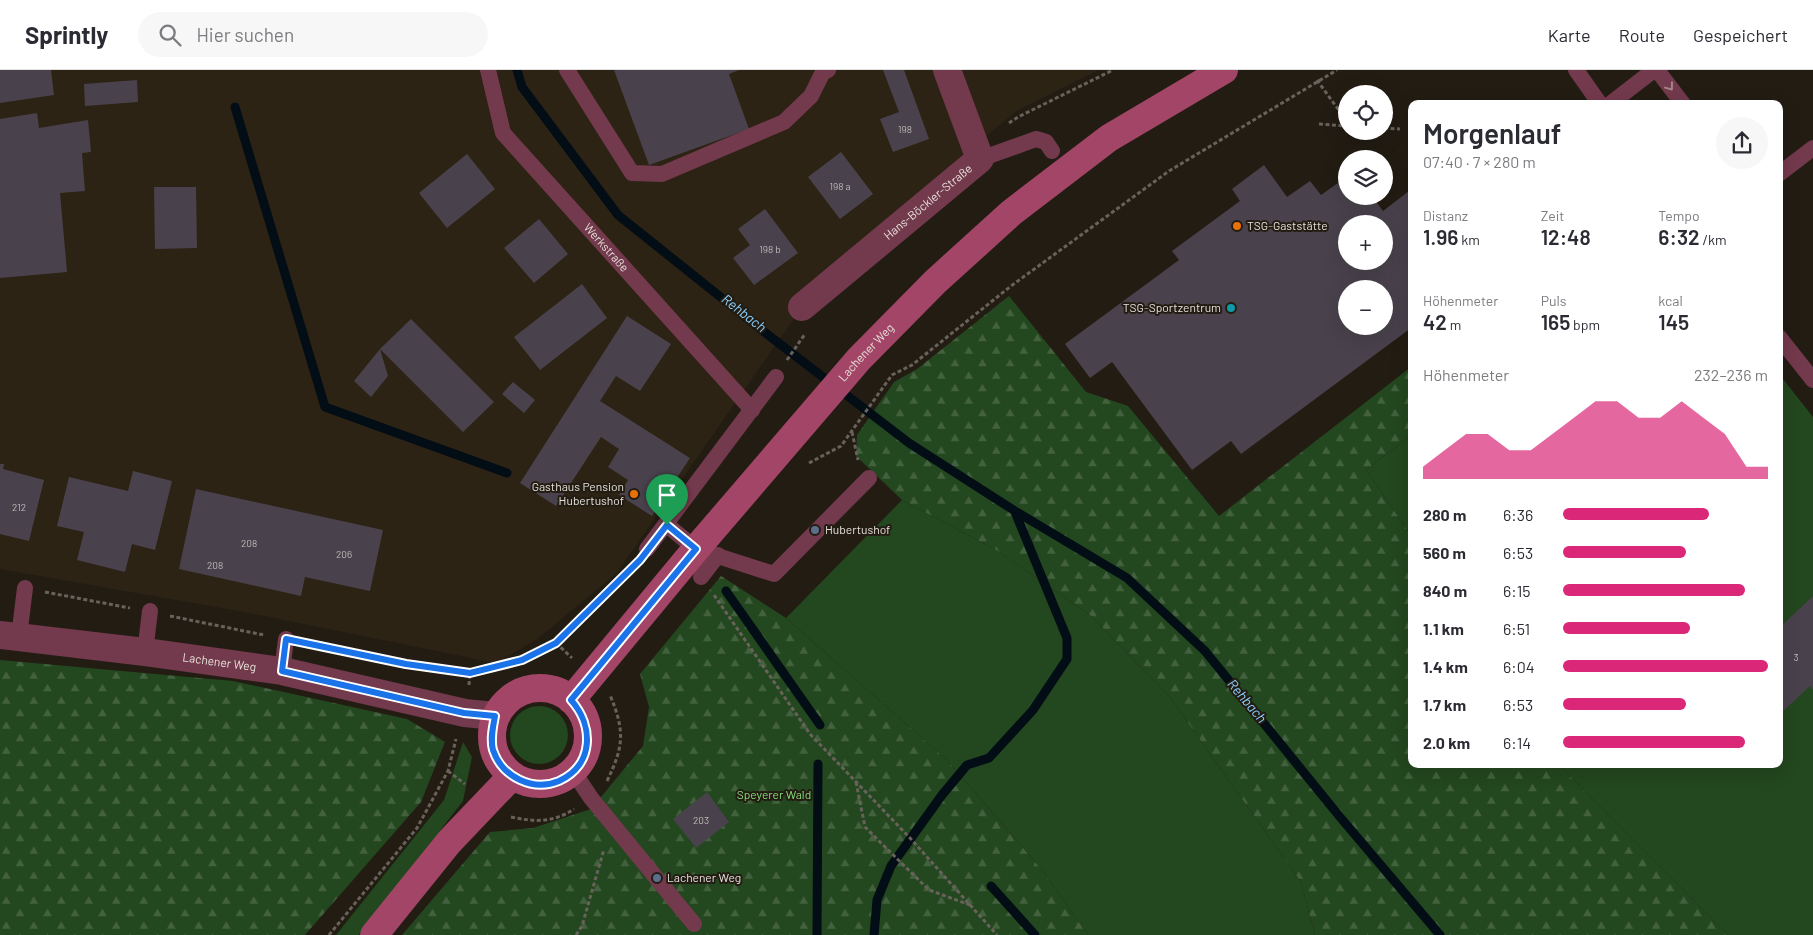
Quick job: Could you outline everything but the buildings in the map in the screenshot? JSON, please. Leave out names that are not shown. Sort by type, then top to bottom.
[{"type":"main road","name":"Lachener Weg","points":[[571,700],[707,552],[814,410],[858,359],[935,282],[1011,213],[1109,138],[1224,70]]},
{"type":"main road","points":[[530,689],[552,691],[571,700],[581,711],[588,736],[586,749],[573,772],[559,781],[543,785],[526,783],[512,776],[500,764],[493,750],[492,733],[495,716],[504,704],[515,695],[530,689]]},
{"type":"main road","points":[[374,935],[449,842],[512,776]]},
{"type":"street","name":"Hans-Böckler-Straße","points":[[806,318],[980,159],[947,70]]},
{"type":"street","name":"Lachener Weg","points":[[9,636],[282,671],[464,713],[495,716]]},
{"type":"lane","name":"Werkstraße","points":[[488,70],[503,133],[752,410]]},
{"type":"lane","points":[[567,70],[632,173],[662,174],[784,122],[812,96],[823,72],[828,70]]},
{"type":"lane","points":[[1576,70],[1597,100]]},
{"type":"lane","points":[[1615,100],[1655,70],[1680,100]]},
{"type":"lane","points":[[980,159],[1036,139],[1046,142],[1052,151]]},
{"type":"lane","points":[[1783,171],[1813,148]]},
{"type":"lane","points":[[1783,342],[1813,380]]},
{"type":"lane","points":[[647,550],[776,377]]},
{"type":"lane","points":[[667,525],[707,552],[774,574],[868,478]]},
{"type":"lane","points":[[701,577],[707,552]]},
{"type":"lane","points":[[9,636],[25,588]]},
{"type":"lane","points":[[145,652],[150,612]]},
{"type":"lane","points":[[282,671],[286,639]]},
{"type":"lane","points":[[573,772],[591,798],[614,823],[694,924]]},
{"type":"path","points":[[1006,126],[1018,116],[1113,70]]},
{"type":"path","points":[[868,478],[856,456],[851,431],[892,375],[912,365],[1011,286],[1169,171],[1317,80],[1337,70]]},
{"type":"path","points":[[1317,80],[1338,109]]},
{"type":"path","points":[[1319,124],[1338,125]]},
{"type":"path","points":[[1393,129],[1400,129]]},
{"type":"path","points":[[776,377],[806,318]]},
{"type":"path","points":[[25,588],[406,664],[470,673],[522,660],[556,643],[640,560],[647,550]]},
{"type":"path","points":[[701,577],[810,734],[997,935]]},
{"type":"path","points":[[591,798],[607,781],[618,759],[622,723],[610,695]]},
{"type":"path","points":[[329,935],[417,828],[448,771]]},
{"type":"path","points":[[856,782],[865,827],[929,890],[971,906]]},
{"type":"path","points":[[576,935],[582,926],[614,823]]},
{"type":"shaded area","points":[[0,70],[1099,70],[1018,110],[985,137],[793,320],[616,574],[536,640],[495,663],[250,613],[0,569]]},
{"type":"green space","points":[[1009,296],[1086,392],[1128,406],[1219,516],[1408,369],[1408,437],[1366,470],[1408,531],[1408,768],[1562,768],[1728,935],[1315,935],[1301,882],[1169,696],[1091,616],[998,551],[902,500],[856,456],[857,435],[894,382],[917,369]]},
{"type":"green space","points":[[1783,379],[1813,417],[1813,935],[1728,935],[1562,768],[1783,768]]},
{"type":"green space","points":[[1408,437],[1408,531],[1366,470]]},
{"type":"green space","points":[[902,500],[998,551],[1091,616],[1169,696],[1301,882],[1315,935],[1088,935],[1042,870],[948,761],[786,618]]},
{"type":"green space","name":"Speyerer Wald","points":[[721,576],[786,618],[948,761],[1042,870],[1088,935],[402,935],[490,832],[533,828],[591,809],[643,746],[649,707],[640,674]]},
{"type":"green space","points":[[0,660],[233,681],[407,719],[445,742],[421,802],[305,935],[0,935]]},
{"type":"green space","points":[[539,706],[550,708],[560,714],[566,724],[568,735],[566,746],[560,756],[550,762],[539,764],[528,762],[518,756],[512,746],[510,735],[512,724],[518,714],[528,708]]},
{"type":"green space","points":[[463,742],[472,757],[463,801],[359,935],[336,935],[444,800]]},
{"type":"waterway","name":"Rehbach","points":[[517,70],[522,87],[618,215],[763,331],[909,443],[1015,511],[1127,578],[1205,651],[1340,817],[1440,935]]},
{"type":"waterway","points":[[235,107],[325,407],[507,473]]},
{"type":"waterway","name":"Rehbach","points":[[874,935],[877,900],[891,866],[942,795],[967,765],[989,758],[1033,710],[1067,659],[1067,638],[1015,512]]},
{"type":"waterway","points":[[726,591],[820,725]]},
{"type":"waterway","points":[[817,935],[818,764]]},
{"type":"waterway","points":[[991,886],[1035,935]]},
{"type":"place","name":"TSG-Gaststätte","points":[[1237,226]]},
{"type":"place","name":"TSG-Sportzentrum","points":[[1231,308]]},
{"type":"place","name":"Gasthaus Pension Hubertushof","points":[[634,494]]},
{"type":"place","name":"Hubertushof","points":[[815,530]]},
{"type":"place","name":"Lachener Weg","points":[[657,878]]},
{"type":"route","points":[[667,525],[696,549],[571,700],[581,711],[588,736],[586,749],[581,761],[573,772],[559,781],[543,785],[526,783],[512,776],[500,764],[493,750],[492,733],[495,716],[464,713],[282,671],[286,639],[406,664],[470,673],[522,660],[556,643],[640,560],[667,525]]}]
